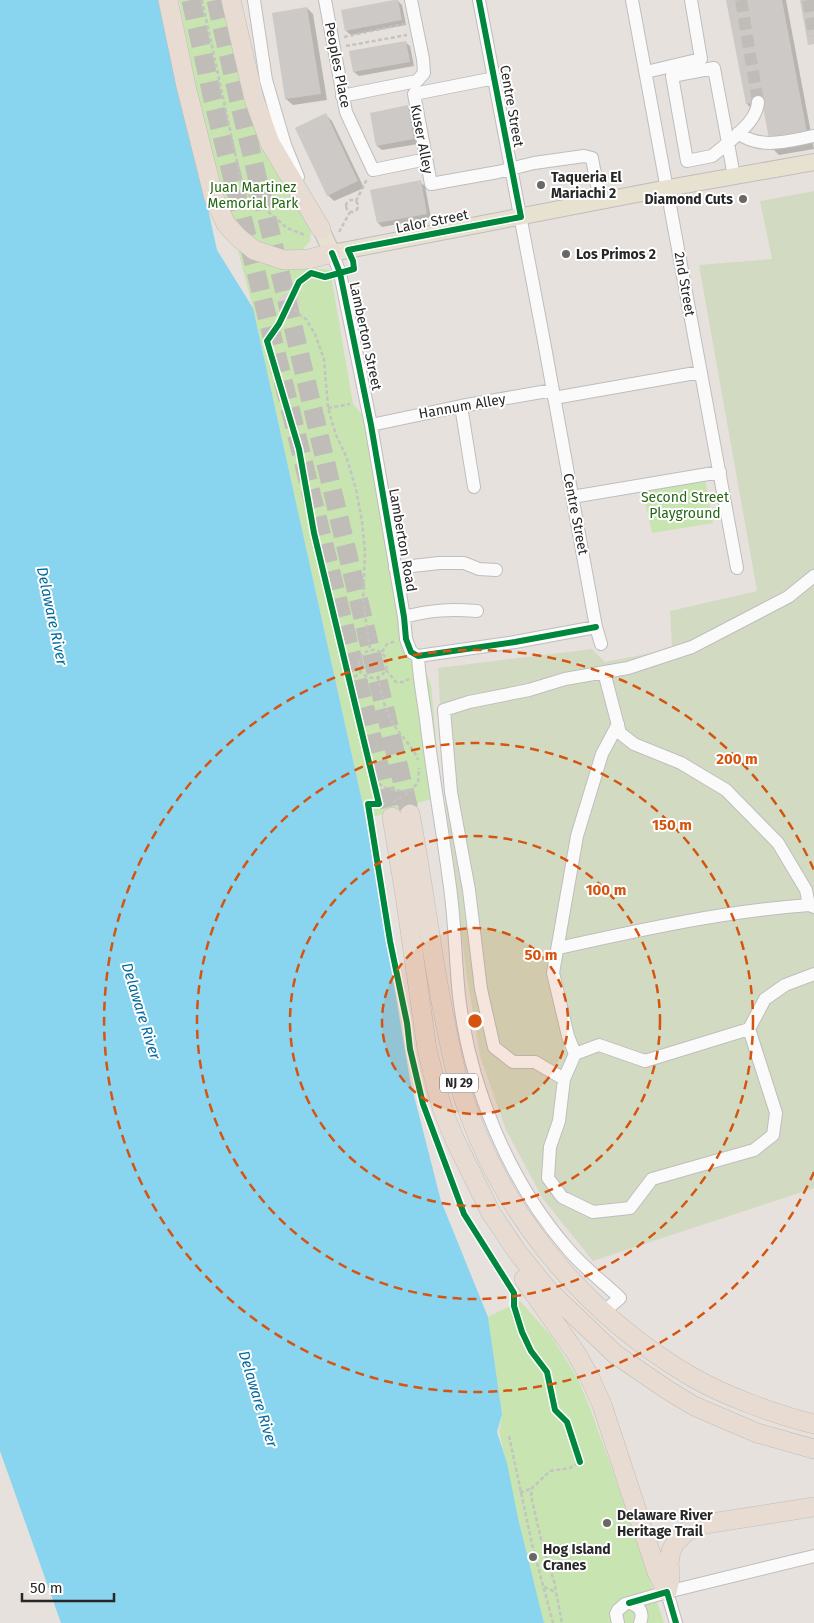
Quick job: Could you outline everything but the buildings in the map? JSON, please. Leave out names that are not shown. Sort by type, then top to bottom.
[{"type":"highway","points":[[168,0],[186,86],[214,198],[226,224],[254,250],[284,260],[309,259],[332,254]]},
{"type":"highway","points":[[231,0],[254,99],[270,143],[322,232]]},
{"type":"highway","name":"NJ 29","points":[[814,1424],[734,1397],[694,1378],[650,1350],[603,1312],[566,1274],[536,1238],[509,1197],[480,1143],[466,1106],[453,1061],[436,972],[424,892],[401,815],[405,895],[427,1049],[443,1111],[491,1213],[518,1253],[548,1290],[615,1354],[694,1406],[757,1433],[814,1449]]},
{"type":"highway","points":[[491,1213],[508,1259],[576,1353],[589,1376],[602,1405],[657,1572],[667,1592]]},
{"type":"highway","points":[[667,1592],[670,1578],[669,1563],[671,1551],[675,1543],[688,1531],[705,1524],[814,1507]]},
{"type":"main road","name":"Lalor Street","points":[[332,254],[668,188],[814,162]]},
{"type":"main road","name":"Lamberton Street","points":[[322,232],[332,254]]},
{"type":"street","name":"Lamberton Street","points":[[254,0],[266,80],[275,114],[285,145],[322,232]]},
{"type":"street","name":"Peoples Place","points":[[326,0],[346,112],[373,170],[417,161]]},
{"type":"street","points":[[342,96],[417,81],[424,73],[411,0]]},
{"type":"street","name":"Centre Street","points":[[479,0],[600,644]]},
{"type":"street","name":"2nd Street","points":[[632,0],[738,568]]},
{"type":"street","points":[[646,72],[701,59],[691,0]]},
{"type":"street","points":[[734,176],[728,143],[714,68],[672,76],[687,161],[712,156],[728,143],[758,109],[758,102]]},
{"type":"street","name":"Kuser Alley","points":[[494,78],[414,94],[431,184],[511,169]]},
{"type":"street","points":[[738,133],[746,139],[758,143],[814,136]]},
{"type":"street","points":[[511,169],[567,158],[584,156],[592,158],[600,202]]},
{"type":"street","name":"Lamberton Street","points":[[332,254],[340,273],[371,425]]},
{"type":"street","name":"Hannum Alley","points":[[371,425],[461,406],[702,372]]},
{"type":"street","points":[[461,406],[474,487]]},
{"type":"street","name":"Lamberton Road","points":[[371,425],[404,617],[406,639],[411,652],[418,659]]},
{"type":"street","points":[[572,497],[720,472]]},
{"type":"street","points":[[395,568],[439,563],[464,563],[479,569],[496,570]]},
{"type":"street","points":[[564,1079],[535,1062],[513,1062],[494,1047],[481,989],[469,890],[451,792],[444,710],[469,702],[529,690],[565,678],[628,668],[692,647],[788,597],[814,576]]},
{"type":"street","points":[[404,617],[426,611],[444,609],[477,611]]},
{"type":"street","points":[[596,627],[418,659],[452,902],[460,996],[471,1061],[479,1088],[505,1151],[532,1201],[570,1251],[620,1298],[603,1312]]},
{"type":"street","points":[[558,948],[638,930],[765,908],[811,906],[806,890],[778,843],[726,790],[681,763],[634,744],[620,733],[604,672]]},
{"type":"street","points":[[618,724],[602,754],[577,836],[553,973],[568,1036],[575,1054],[564,1079],[559,1121],[550,1147],[548,1178],[562,1196],[593,1212],[630,1208],[652,1179],[754,1150],[773,1135],[776,1113],[750,1029],[765,999],[785,985],[814,974]]},
{"type":"street","points":[[575,1054],[599,1045],[645,1061],[750,1029]]},
{"type":"street","points":[[618,1623],[616,1618],[621,1606],[667,1592],[814,1556]]},
{"type":"street","points":[[667,1592],[676,1623]]},
{"type":"street","points":[[629,1604],[640,1609],[642,1617],[640,1623]]},
{"type":"path","points":[[202,0],[243,190],[287,228],[322,232],[350,212],[357,210],[358,205],[356,201],[368,178]]},
{"type":"path","points":[[344,37],[406,24]]},
{"type":"path","points":[[345,46],[408,35]]},
{"type":"path","points":[[350,212],[346,207],[347,203],[356,201]]},
{"type":"path","points":[[311,273],[299,282],[279,324],[267,341],[299,448],[314,533],[378,804]]},
{"type":"path","points":[[289,304],[306,319],[315,334],[322,352],[328,408],[356,489],[362,520],[365,552],[363,600],[370,650]]},
{"type":"path","points":[[328,408],[350,404]]},
{"type":"path","points":[[382,652],[387,644],[398,640]]},
{"type":"path","points":[[370,650],[382,652],[388,660],[386,670],[378,678],[368,677],[361,672],[360,658],[362,654],[370,650]]},
{"type":"path","points":[[386,670],[396,682],[404,682],[416,674],[418,659]]},
{"type":"path","points":[[349,680],[361,672]]},
{"type":"path","points":[[378,678],[389,716],[418,759],[418,783],[405,795],[394,802],[368,804],[390,941],[407,1023]]},
{"type":"path","points":[[373,778],[384,788],[408,791]]},
{"type":"path","points":[[408,1032],[416,1078],[423,1104],[464,1214],[514,1293],[514,1306],[522,1332],[531,1351],[547,1372],[555,1410],[567,1422],[580,1462],[570,1468],[550,1471],[532,1488],[520,1493]]},
{"type":"path","points":[[509,1436],[520,1493],[553,1623]]},
{"type":"path","points":[[532,1488],[531,1496],[556,1592],[562,1623]]},
{"type":"path","points":[[544,1587],[556,1592]]},
{"type":"green space","name":"Juan Martinez Memorial Park","points":[[179,0],[227,0],[311,229],[310,241],[302,250],[293,253],[257,242],[243,234],[213,184]]},
{"type":"green space","points":[[814,191],[814,1188],[593,1261],[543,1199],[506,1130],[480,1056],[466,971],[446,807],[438,668],[592,649],[605,662],[672,649],[670,611],[757,591],[699,265],[772,259],[760,201]]},
{"type":"green space","name":"Juan Martinez Memorial Park","points":[[238,251],[283,266],[330,270],[353,404],[371,425],[404,617],[431,685],[441,796],[366,819],[253,308]]},
{"type":"green space","name":"Second Street Playground","points":[[705,479],[713,523],[652,533],[643,492]]},
{"type":"green space","points":[[520,1301],[551,1336],[577,1377],[628,1514],[664,1623],[544,1623],[499,1431],[502,1414],[488,1317]]},
{"type":"shaded area","points":[[289,293],[297,296],[300,304],[297,312],[289,315],[281,312],[278,304],[281,296]]},
{"type":"water","name":"Delaware River","points":[[0,0],[162,0],[217,250],[253,308],[366,819],[410,1080],[441,1201],[488,1317],[502,1414],[497,1432],[507,1463],[518,1518],[544,1623],[61,1623],[0,1451]]},
{"type":"tunnel","points":[[191,0],[213,100],[392,817]]},
{"type":"tunnel","points":[[216,0],[410,814]]},
{"type":"tunnel","points":[[741,0],[758,102]]},
{"type":"tunnel","points":[[808,0],[814,36]]},
{"type":"cycle path","points":[[479,0],[521,217],[348,250],[354,269],[325,277],[311,273],[299,282],[279,324],[267,341],[299,449],[314,533],[379,804],[368,804],[390,941],[407,1023],[410,1049],[423,1104],[464,1214],[514,1293],[514,1306],[522,1332],[531,1351],[547,1372],[555,1410],[567,1422],[580,1462]]},
{"type":"cycle path","points":[[332,253],[340,273],[371,425],[404,617],[406,639],[411,652],[418,656],[515,642],[596,627]]},
{"type":"cycle path","points":[[629,1603],[667,1592],[676,1623]]},
{"type":"place","name":"Taqueria El Mariachi 2","points":[[541,185]]},
{"type":"place","name":"Diamond Cuts","points":[[743,199]]},
{"type":"place","name":"Los Primos 2","points":[[566,254]]},
{"type":"place","name":"Delaware River Heritage Trail","points":[[607,1523]]},
{"type":"place","name":"Hog Island Cranes","points":[[533,1557]]}]
